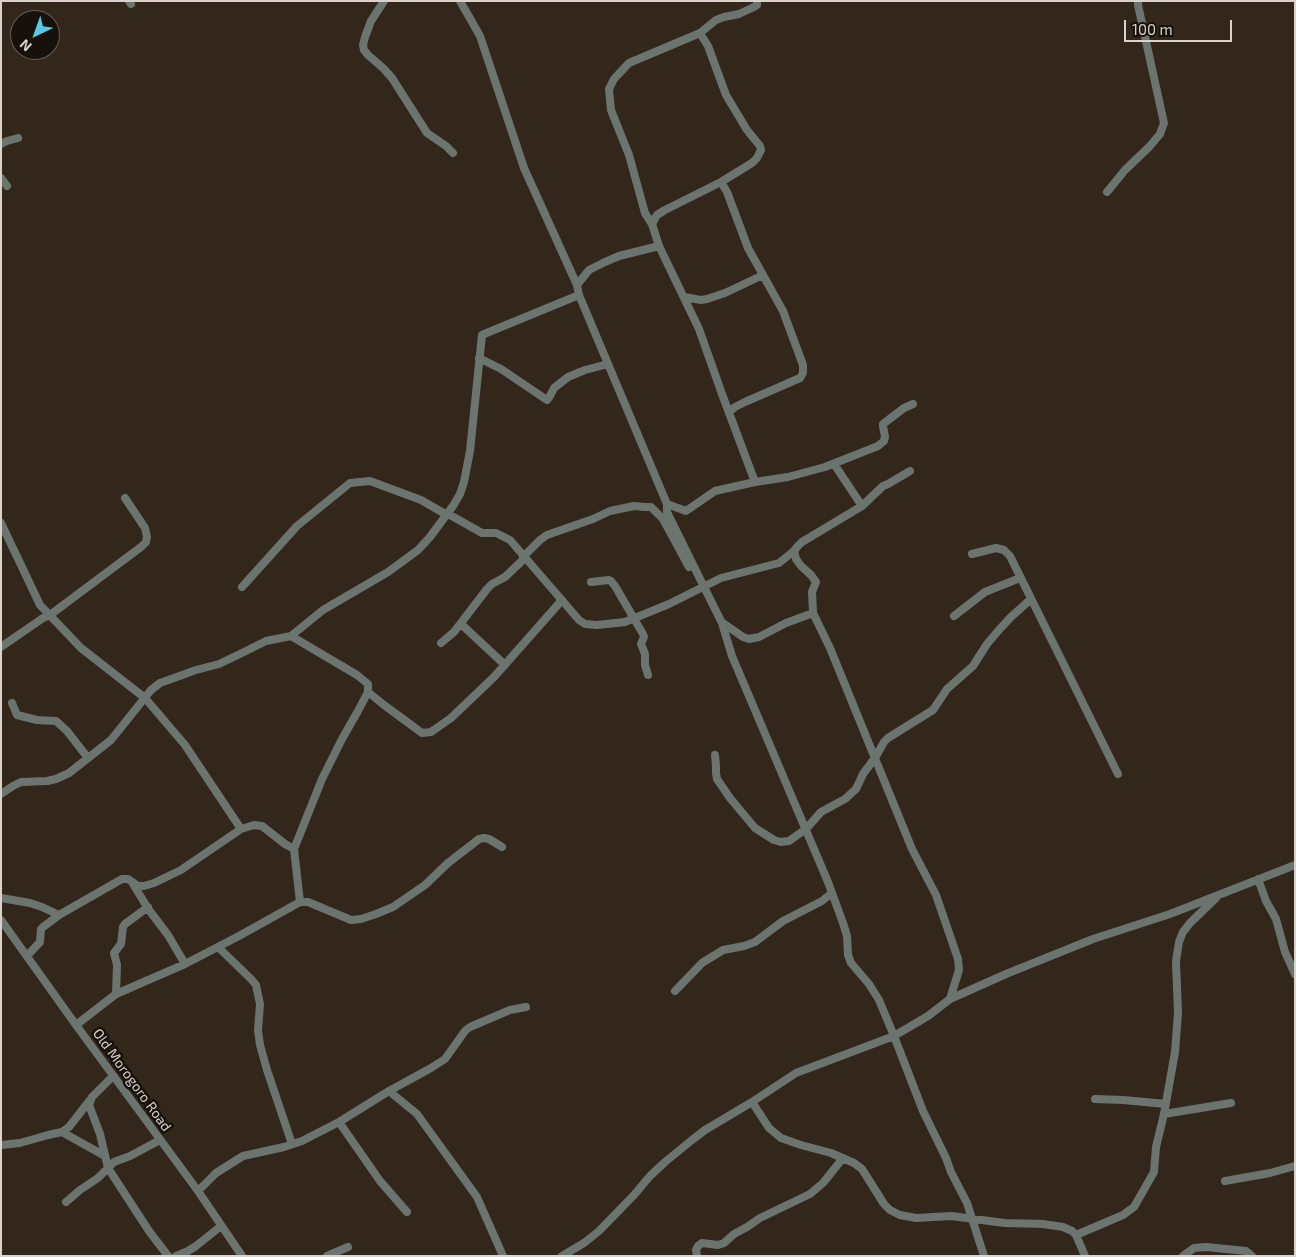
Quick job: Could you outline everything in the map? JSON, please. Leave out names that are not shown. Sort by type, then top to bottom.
[{"type":"street","points":[[384,1],[371,21],[363,45],[364,50],[392,78],[427,133],[453,152]]},
{"type":"street","points":[[460,1],[480,36],[524,168],[577,285],[579,295],[667,504],[667,512],[702,588]]},
{"type":"street","points":[[755,482],[699,329],[659,246],[652,224],[645,213],[629,155],[611,110],[609,88],[614,79],[629,63],[700,33],[716,20],[739,14],[754,7],[757,5],[757,1]]},
{"type":"street","points":[[1107,192],[1124,170],[1160,134],[1164,123],[1138,1]]},
{"type":"street","points":[[652,224],[658,215],[665,210],[721,182],[752,163],[757,158],[760,150],[760,146],[747,130],[726,95],[708,46],[700,33]]},
{"type":"street","points":[[1,144],[18,138]]},
{"type":"street","points":[[1,178],[7,186]]},
{"type":"street","points":[[721,182],[727,192],[748,248],[783,311],[803,365],[803,373],[800,378],[745,402],[729,412]]},
{"type":"street","points":[[577,285],[589,270],[605,262],[619,256],[659,246]]},
{"type":"street","points":[[684,297],[701,300],[707,299],[725,293],[763,275]]},
{"type":"street","points":[[1,794],[21,782],[41,782],[56,779],[69,773],[111,740],[151,690],[160,683],[219,664],[266,641],[291,636],[323,610],[388,572],[418,550],[430,538],[447,514],[460,494],[464,482],[470,451],[482,336],[579,295]]},
{"type":"street","points":[[479,358],[501,369],[547,400],[554,388],[568,377],[608,364]]},
{"type":"street","points":[[667,504],[686,511],[714,491],[825,468],[882,444],[885,437],[884,424],[904,408],[913,404]]},
{"type":"street","points":[[834,464],[862,506]]},
{"type":"street","points":[[242,587],[297,526],[350,483],[370,481],[420,500],[482,532],[501,535],[510,540],[579,620],[585,624],[597,626],[625,622],[669,604],[721,578],[779,563],[794,552],[796,547],[802,542],[862,506],[883,486],[910,471]]},
{"type":"street","points":[[1,647],[46,617],[141,548],[146,542],[145,528],[125,498]]},
{"type":"street","points":[[441,643],[461,624],[487,589],[505,577],[547,535],[610,512],[634,506],[651,507],[657,512],[668,527],[679,550],[722,623],[732,656],[832,893],[847,936],[848,955],[851,963],[866,980],[879,1000],[923,1111],[962,1193],[984,1256]]},
{"type":"street","points":[[1,523],[46,617],[81,648],[145,698],[185,745],[241,829]]},
{"type":"street","points":[[972,554],[996,548],[1004,550],[1010,556],[1118,774]]},
{"type":"street","points":[[794,552],[796,560],[816,582],[812,592],[813,613],[830,648],[912,849],[936,895],[958,959],[958,970],[950,999]]},
{"type":"street","points":[[954,616],[986,592],[1020,578]]},
{"type":"street","points":[[591,582],[611,581],[644,638],[641,644],[645,654],[645,665],[648,675]]},
{"type":"street","points":[[715,756],[717,779],[755,828],[766,836],[781,842],[789,841],[806,829],[821,812],[845,799],[856,790],[863,774],[884,742],[933,710],[946,689],[973,666],[998,631],[1031,599]]},
{"type":"street","points":[[368,692],[422,733],[431,732],[451,718],[494,677],[562,600]]},
{"type":"street","points":[[722,623],[749,639],[813,613]]},
{"type":"street","points":[[461,624],[505,665]]},
{"type":"street","points":[[291,636],[368,684],[368,692],[322,779],[294,849],[300,902]]},
{"type":"street","points":[[12,703],[17,715],[37,720],[56,721],[67,731],[88,758]]},
{"type":"street","points":[[27,956],[40,942],[41,929],[59,915],[122,879],[128,879],[138,886],[144,886],[181,870],[241,829],[254,825],[262,826],[294,849]]},
{"type":"street","points":[[76,1025],[116,994],[186,964],[300,902],[308,902],[351,920],[361,919],[393,907],[425,885],[448,863],[479,839],[489,839],[502,847]]},
{"type":"street","points":[[562,1256],[584,1243],[599,1231],[650,1176],[692,1140],[796,1073],[894,1036],[928,1016],[950,999],[1006,974],[1093,939],[1170,914],[1295,865]]},
{"type":"street","points":[[1258,879],[1266,901],[1276,919],[1285,952],[1295,974]]},
{"type":"street","points":[[132,882],[186,964]]},
{"type":"street","points":[[675,991],[702,962],[723,950],[755,942],[783,921],[822,901],[832,893]]},
{"type":"street","points":[[1076,1235],[1123,1216],[1134,1207],[1154,1172],[1156,1148],[1175,1052],[1178,1012],[1176,961],[1179,942],[1190,923],[1220,895]]},
{"type":"street","points":[[1,898],[30,903],[59,915]]},
{"type":"street","points":[[116,994],[117,965],[114,953],[122,944],[123,927],[148,907]]},
{"type":"street","name":"Old Morogoro Road","points":[[1,920],[5,932],[27,956],[198,1191],[242,1256]]},
{"type":"street","points":[[218,947],[256,985],[260,1004],[258,1030],[260,1044],[292,1144]]},
{"type":"street","points":[[198,1191],[216,1173],[243,1156],[302,1141],[339,1122],[431,1068],[445,1059],[465,1030],[470,1027],[510,1010],[526,1007]]},
{"type":"street","points":[[1,1145],[20,1143],[62,1132],[69,1127],[90,1100],[113,1076]]},
{"type":"street","points":[[390,1091],[417,1114],[477,1198],[503,1256]]},
{"type":"street","points":[[90,1100],[89,1105],[96,1123],[108,1168],[149,1231],[168,1256]]},
{"type":"street","points":[[1095,1100],[1123,1100],[1166,1104]]},
{"type":"street","points":[[752,1102],[769,1128],[781,1138],[844,1158],[862,1169],[884,1204],[890,1210],[900,1215],[916,1218],[951,1216],[1006,1223],[1056,1226],[1068,1229],[1076,1235],[1085,1256]]},
{"type":"street","points":[[1164,1114],[1231,1103]]},
{"type":"street","points":[[339,1122],[380,1181],[407,1212]]},
{"type":"street","points":[[62,1132],[105,1156]]},
{"type":"street","points":[[66,1202],[98,1178],[114,1162],[160,1140]]},
{"type":"street","points":[[697,1256],[696,1250],[702,1243],[718,1245],[724,1243],[734,1234],[760,1218],[810,1194],[823,1183],[844,1158]]},
{"type":"street","points":[[1225,1181],[1270,1173],[1295,1166]]},
{"type":"street","points":[[176,1256],[196,1246],[221,1226]]},
{"type":"street","points":[[327,1256],[348,1247]]},
{"type":"street","points":[[1183,1256],[1194,1248],[1206,1247],[1246,1251],[1252,1256]]}]
